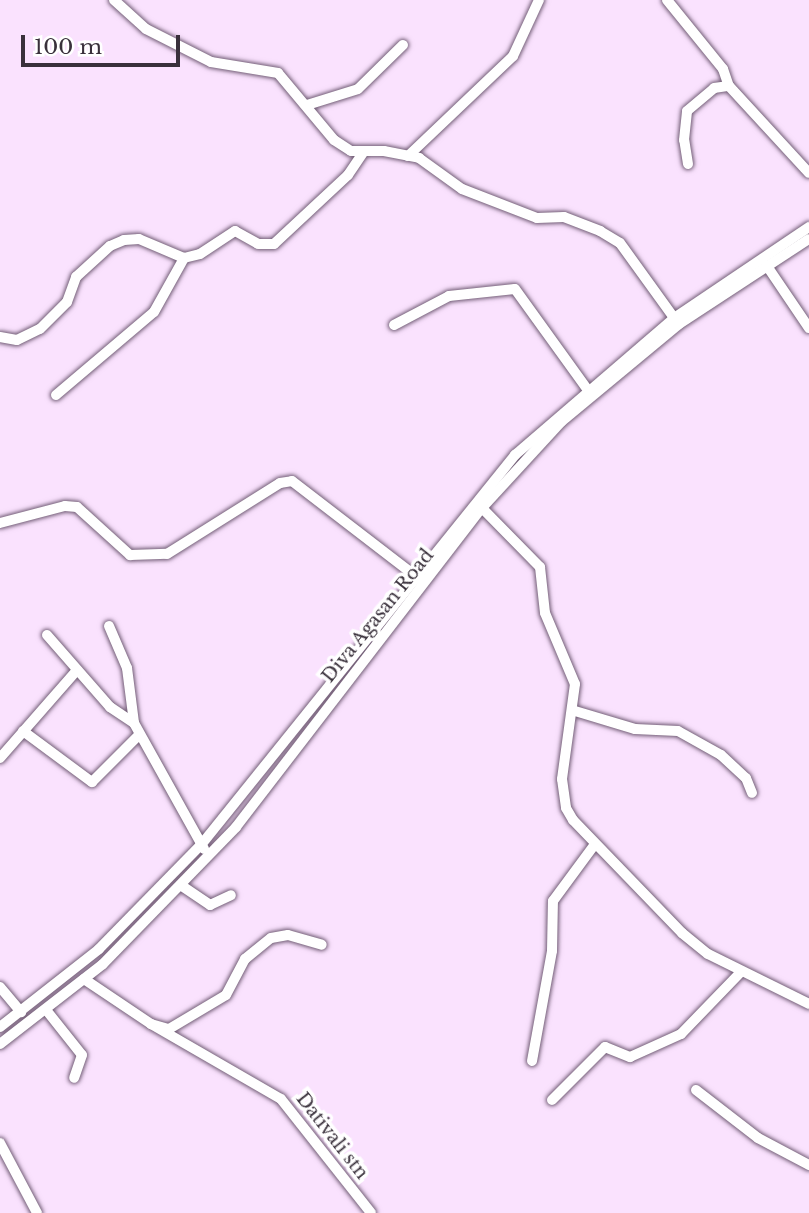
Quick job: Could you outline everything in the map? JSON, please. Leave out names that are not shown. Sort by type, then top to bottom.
[{"type":"street","points":[[114,0],[146,29],[211,62],[278,73],[334,140],[351,151],[419,159],[462,189],[537,218],[564,217],[610,237],[620,243],[676,321],[809,227]]},
{"type":"street","points":[[408,156],[504,67],[521,42],[539,0]]},
{"type":"street","points":[[667,0],[723,69],[729,86],[809,173]]},
{"type":"street","points":[[307,105],[358,89],[403,45]]},
{"type":"street","points":[[688,164],[684,140],[687,111],[714,88],[729,86]]},
{"type":"street","points":[[0,337],[17,340],[47,323],[67,302],[76,277],[110,246],[139,239],[184,258],[200,254],[235,230],[258,244],[282,240],[348,175],[365,151]]},
{"type":"street","name":"Diva Agasan Road","points":[[0,1044],[47,1011],[84,979],[157,911],[208,858],[482,508],[589,393],[676,321],[809,239]]},
{"type":"street","points":[[56,395],[153,312],[184,258]]},
{"type":"street","points":[[767,266],[809,328]]},
{"type":"street","points":[[0,1027],[99,949],[201,845],[423,581],[515,455],[589,393],[515,289],[449,296],[394,325]]},
{"type":"street","points":[[0,523],[65,506],[77,507],[130,555],[167,554],[280,483],[292,481],[423,581]]},
{"type":"street","points":[[482,508],[540,567],[545,613],[575,684],[575,710],[562,794],[573,820],[682,933],[740,973],[809,1004]]},
{"type":"street","points":[[109,626],[127,668],[134,723],[139,735],[208,858]]},
{"type":"street","points":[[47,635],[110,707],[134,723]]},
{"type":"street","points":[[0,758],[77,670]]},
{"type":"street","points":[[575,710],[635,729],[678,731],[721,755],[746,778],[752,793]]},
{"type":"street","points":[[23,731],[92,782],[139,735]]},
{"type":"street","points":[[532,1062],[551,951],[553,901],[595,844]]},
{"type":"street","points":[[182,886],[210,905],[231,895]]},
{"type":"street","points":[[148,901],[157,911]]},
{"type":"street","points":[[151,1024],[178,1027],[226,995],[245,959],[271,938],[288,935],[322,945]]},
{"type":"street","points":[[552,1100],[605,1047],[630,1057],[681,1034],[740,973]]},
{"type":"street","name":"Dativali stn","points":[[84,979],[151,1024],[281,1099],[371,1213]]},
{"type":"street","points":[[0,987],[21,1012]]},
{"type":"street","points":[[47,1011],[82,1055],[74,1079]]},
{"type":"street","points":[[696,1090],[758,1138],[809,1165]]},
{"type":"street","points":[[0,1143],[37,1213]]}]
